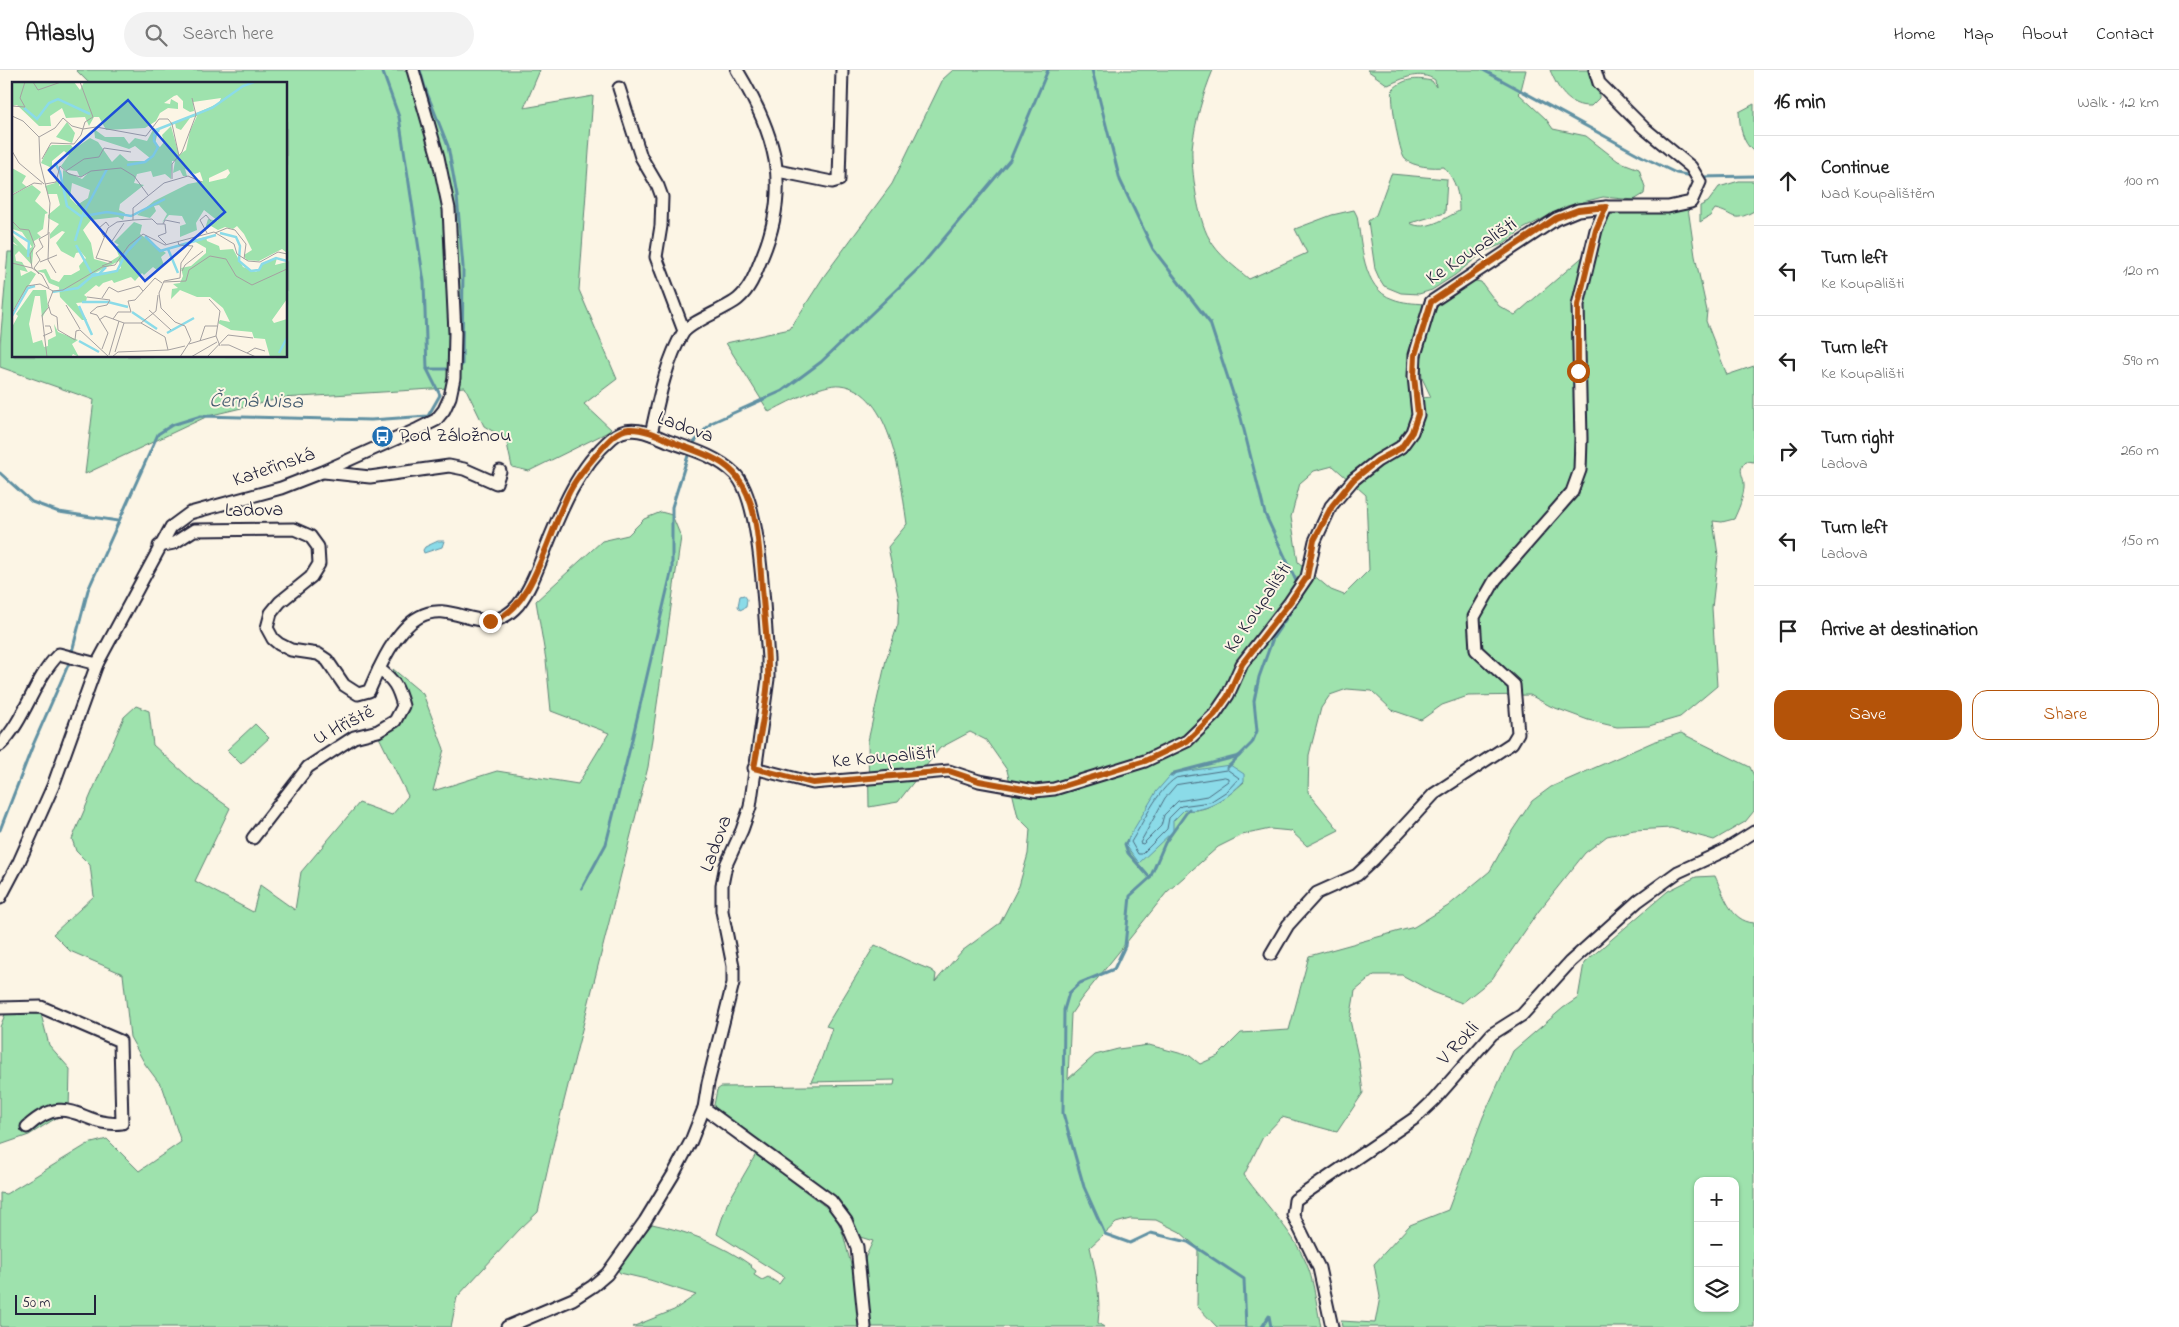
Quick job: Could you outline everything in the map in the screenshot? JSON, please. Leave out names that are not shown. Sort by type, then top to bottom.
[{"type":"street","name":"Kateřinská","points":[[0,898],[19,862],[53,786],[97,664],[170,527],[190,514],[281,488],[322,472],[436,420],[444,410],[450,397],[454,378],[455,333],[449,209],[438,157],[413,70]]},
{"type":"street","points":[[651,434],[672,358],[684,331],[738,299],[752,281],[766,249],[774,222],[778,194],[778,170],[773,147],[757,103],[737,70]]},
{"type":"street","points":[[778,170],[832,182],[839,180],[842,70]]},
{"type":"street","name":"Ke Koupališti","points":[[754,768],[813,783],[949,771],[979,781],[1035,791],[1054,789],[1145,761],[1187,741],[1203,726],[1228,696],[1242,664],[1307,577],[1314,540],[1332,506],[1353,480],[1377,461],[1401,448],[1412,432],[1418,414],[1414,376],[1415,355],[1431,302],[1556,218],[1578,210],[1606,207],[1668,207],[1691,202],[1700,182],[1691,166],[1644,128],[1599,83],[1595,70]]},
{"type":"street","points":[[619,88],[641,157],[658,186],[662,197],[661,226],[656,257],[684,331]]},
{"type":"street","points":[[1272,954],[1288,925],[1317,894],[1357,875],[1434,794],[1512,743],[1518,733],[1514,685],[1476,650],[1474,618],[1495,580],[1572,492],[1580,470],[1578,305],[1596,230],[1606,207]]},
{"type":"street","name":"Ladova","points":[[159,546],[174,543],[194,530],[294,529],[310,536],[318,547],[319,564],[311,577],[280,602],[271,613],[267,628],[272,639],[291,650],[318,654],[327,660],[344,685],[358,694],[369,691],[379,669],[399,636],[419,617],[448,612],[490,621],[500,620],[511,612],[524,595],[572,486],[611,438],[622,431],[630,429],[651,434],[718,460],[740,480],[751,503],[756,527],[768,658],[766,695],[754,768],[750,807],[726,865],[722,885],[722,911],[733,966],[733,983],[708,1083],[704,1108],[691,1141],[674,1175],[645,1221],[607,1274],[573,1299],[507,1327]]},
{"type":"street","points":[[322,472],[370,478],[449,466],[464,469],[496,483],[500,471]]},
{"type":"street","points":[[0,745],[21,719],[49,664],[59,654],[97,664]]},
{"type":"street","name":"U Hřiště","points":[[253,838],[308,767],[354,737],[378,731],[395,721],[403,706],[400,694],[393,679],[379,669]]},
{"type":"street","name":"V Rokli","points":[[1332,1327],[1319,1268],[1293,1215],[1295,1200],[1415,1118],[1434,1100],[1492,1034],[1522,1015],[1570,962],[1638,901],[1678,872],[1724,850],[1754,832]]},
{"type":"street","points":[[0,1008],[41,1007],[120,1041],[122,1123],[110,1125],[69,1110],[57,1109],[46,1113],[27,1127]]},
{"type":"street","points":[[704,1108],[831,1201],[846,1222],[856,1247],[865,1327]]},
{"type":"green space","points":[[76,70],[540,70],[524,108],[593,96],[579,290],[617,379],[584,404],[612,430],[529,471],[512,467],[506,439],[484,426],[465,387],[283,398],[208,416],[85,474],[94,400],[0,367],[0,344],[8,252],[12,252],[12,358],[288,358],[288,82],[88,82]]},
{"type":"green space","points":[[953,70],[1213,70],[1200,108],[1192,148],[1194,181],[1202,219],[1209,238],[1217,250],[1249,279],[1307,253],[1295,229],[1332,215],[1354,210],[1357,216],[1365,264],[1375,286],[1383,294],[1393,299],[1424,304],[1413,351],[1414,399],[1431,397],[1422,378],[1421,360],[1432,315],[1443,298],[1471,280],[1481,282],[1499,306],[1515,315],[1600,242],[1603,224],[1615,210],[1688,208],[1695,256],[1707,311],[1706,321],[1727,375],[1754,366],[1754,462],[1746,461],[1743,465],[1741,471],[1744,483],[1743,491],[1734,519],[1722,522],[1713,521],[1718,555],[1712,608],[1717,686],[1680,717],[1649,726],[1617,727],[1588,720],[1550,706],[1530,695],[1468,696],[1442,705],[1421,720],[1392,710],[1372,691],[1347,689],[1330,695],[1321,708],[1309,755],[1308,792],[1339,830],[1307,846],[1291,831],[1270,829],[1242,835],[1218,847],[1167,892],[1071,1014],[1068,1079],[1095,1055],[1118,1049],[1149,1045],[1190,1056],[1200,1064],[1218,1056],[1241,1033],[1289,1030],[1309,956],[1414,927],[1448,906],[1490,871],[1512,831],[1532,801],[1551,787],[1653,742],[1681,733],[1750,767],[1754,776],[1754,811],[1745,822],[1714,840],[1671,828],[1634,830],[1607,836],[1585,853],[1538,912],[1492,979],[1462,1003],[1433,992],[1402,975],[1374,975],[1355,991],[1350,1020],[1359,1061],[1363,1093],[1337,1132],[1282,1117],[1263,1137],[1244,1175],[1289,1232],[1303,1257],[1311,1277],[1321,1327],[1217,1327],[1197,1306],[1198,1248],[1180,1232],[1156,1220],[1130,1219],[1116,1223],[1090,1247],[1099,1304],[1098,1323],[1104,1327],[632,1327],[674,1310],[696,1295],[650,1280],[620,1273],[617,1269],[652,1224],[691,1235],[717,1245],[752,1266],[756,1271],[754,1275],[762,1280],[768,1277],[779,1284],[784,1277],[717,1234],[727,1204],[756,1154],[835,1214],[843,1234],[855,1280],[873,1241],[857,1236],[833,1197],[771,1149],[716,1112],[714,1105],[717,1090],[721,1087],[894,1085],[895,1080],[811,1082],[832,1028],[826,1026],[875,945],[931,970],[936,974],[935,982],[962,951],[1000,923],[1019,886],[1028,854],[1030,829],[1018,817],[1007,770],[986,740],[970,732],[940,748],[898,802],[869,807],[868,741],[886,660],[898,624],[899,600],[888,547],[907,524],[897,464],[891,442],[883,421],[872,404],[858,391],[840,385],[824,387],[769,412],[726,343],[790,329],[824,276],[892,184],[943,79]],"holes":[[[1333,466],[1366,495],[1369,570],[1344,595],[1331,590],[1298,562],[1291,517],[1300,483],[1314,471]],[[1196,771],[1244,782],[1217,803],[1202,809],[1184,810],[1173,821],[1174,773]]]},
{"type":"green space","points":[[1367,70],[1526,70],[1521,90],[1518,93],[1546,119],[1553,129],[1586,136],[1618,161],[1639,169],[1645,187],[1644,194],[1634,200],[1603,197],[1567,206],[1523,229],[1503,244],[1485,251],[1455,275],[1432,290],[1419,294],[1401,293],[1384,286],[1375,269],[1368,221],[1376,215],[1391,174],[1447,179],[1445,213],[1410,223],[1422,226],[1435,223],[1459,211],[1459,205],[1454,182],[1444,167],[1423,166],[1409,162],[1403,155],[1398,136],[1394,113],[1393,89],[1406,81],[1416,79],[1432,81],[1436,87],[1435,80],[1418,75],[1388,85]]},
{"type":"green space","points":[[1550,70],[1588,70],[1599,87],[1599,98],[1591,106],[1583,106],[1570,100],[1560,90]]},
{"type":"green space","points":[[1754,104],[1754,152],[1744,139],[1739,112]]},
{"type":"green space","points":[[1739,181],[1754,181],[1754,211],[1737,217],[1715,209],[1710,216],[1700,222],[1700,206],[1708,202],[1719,187]]},
{"type":"green space","points":[[661,512],[672,515],[681,537],[648,767],[538,1212],[457,1297],[451,1327],[0,1327],[0,1193],[6,1194],[88,1144],[107,1139],[139,1171],[181,1142],[163,1088],[145,1064],[130,1037],[123,974],[70,951],[53,934],[94,896],[90,865],[76,851],[72,839],[124,717],[136,706],[149,711],[153,745],[195,783],[230,808],[195,881],[253,912],[260,885],[295,910],[301,872],[359,803],[392,815],[408,796],[378,735],[398,724],[407,713],[405,699],[393,669],[423,694],[444,749],[433,791],[497,771],[578,784],[609,733],[551,711],[546,660],[536,601],[602,541],[628,535],[644,519]]},
{"type":"green space","points":[[255,724],[269,738],[241,764],[227,750]]},
{"type":"green space","points":[[1715,876],[1733,912],[1746,921],[1754,923],[1754,1327],[1342,1327],[1341,1321],[1375,1323],[1380,1297],[1374,1264],[1410,1225],[1448,1210],[1483,1117],[1513,1051],[1563,1008],[1578,998],[1584,963],[1668,891],[1696,877]]},
{"type":"green space","points":[[6,1012],[41,1014],[49,1045],[70,1069],[69,1110],[29,1135],[0,1145],[0,1027]]},
{"type":"water","points":[[438,541],[444,541],[442,547],[424,553],[425,547]]},
{"type":"water","points":[[744,595],[747,599],[746,607],[740,610],[738,606],[740,596]]},
{"type":"water","points":[[1230,765],[1244,774],[1244,781],[1217,803],[1202,809],[1184,810],[1173,821],[1173,831],[1139,863],[1125,844],[1156,792],[1169,777],[1174,773]]},
{"type":"waterway","name":"Černá Nisa","points":[[0,830],[33,745],[69,663],[88,590],[158,434],[172,425],[201,416],[371,420],[428,416],[440,395],[427,369],[424,282],[399,117],[382,70]]},
{"type":"waterway","points":[[420,70],[425,88],[448,146],[457,196],[463,267],[462,365],[458,369]]},
{"type":"waterway","points":[[582,888],[606,844],[631,744],[672,569],[672,507],[691,446],[711,423],[782,391],[821,362],[920,267],[1010,160],[1048,70]]},
{"type":"waterway","points":[[1092,70],[1120,180],[1153,249],[1210,323],[1241,418],[1265,514],[1298,585]]},
{"type":"waterway","points":[[1483,70],[1645,158],[1676,173],[1693,176]]},
{"type":"waterway","points":[[1700,177],[1754,176]]},
{"type":"waterway","points":[[427,369],[451,369]]},
{"type":"waterway","points":[[0,473],[32,502],[59,512],[118,521]]},
{"type":"waterway","points":[[1227,768],[1252,743],[1257,731],[1254,701],[1259,677],[1273,638],[1302,595]]},
{"type":"waterway","points":[[1171,776],[1174,773],[1239,756]]},
{"type":"waterway","points":[[1189,809],[1165,843],[1150,878],[1130,896],[1125,946],[1114,969],[1080,983],[1069,993],[1064,1010],[1063,1113],[1084,1187],[1105,1234],[1130,1243],[1151,1233],[1188,1242],[1244,1279],[1246,1327]]},
{"type":"waterway","points":[[1127,841],[1125,844],[1128,853],[1150,878]]},
{"type":"waterway","points":[[1262,1327],[1269,1316],[1271,1327]]},
{"type":"place","name":"Pod Záložnou","points":[[383,436]]},
{"type":"route","points":[[490,621],[500,620],[511,612],[524,595],[572,486],[611,438],[622,431],[630,429],[651,434],[718,460],[740,480],[751,503],[756,527],[768,658],[768,680],[754,768],[813,783],[949,771],[979,781],[1014,788],[1035,791],[1054,789],[1145,761],[1187,741],[1215,714],[1228,696],[1242,664],[1279,617],[1307,577],[1314,540],[1332,506],[1353,480],[1377,461],[1401,448],[1412,432],[1418,414],[1414,376],[1415,355],[1431,302],[1556,218],[1578,210],[1606,207],[1596,230],[1578,305],[1578,371]]}]
